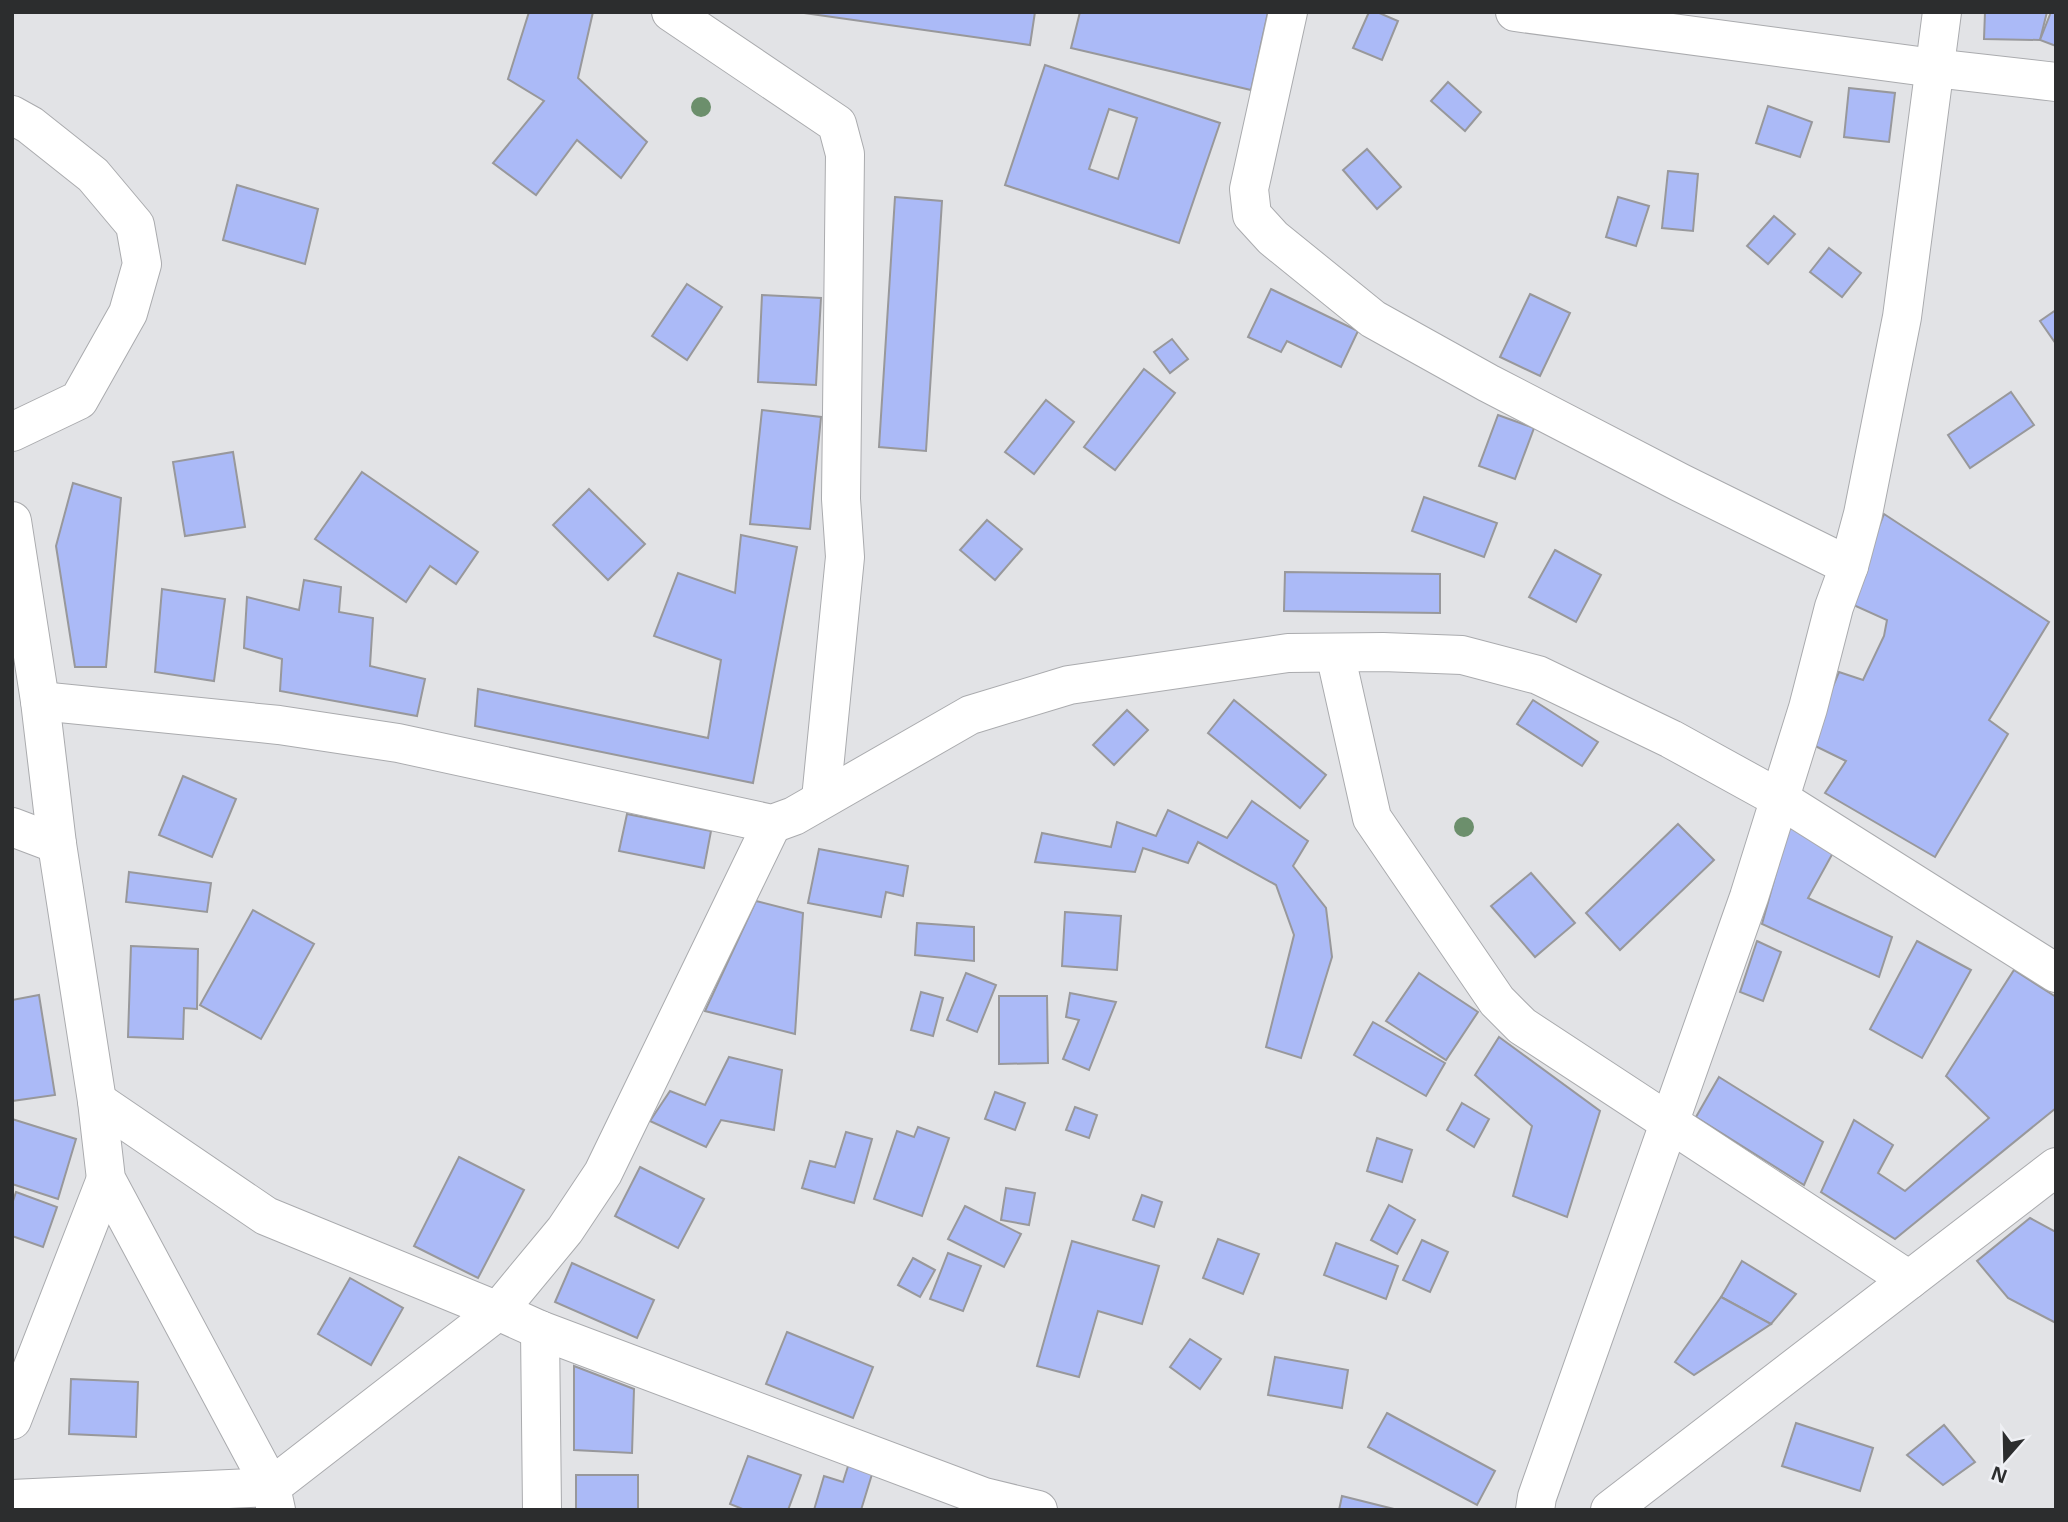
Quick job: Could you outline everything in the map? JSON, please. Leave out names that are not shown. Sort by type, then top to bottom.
[{"type":"street","points":[[671,12],[837,124],[845,154],[841,499],[845,557],[821,799]]},
{"type":"street","points":[[1288,12],[1249,189],[1252,215],[1273,238],[1373,319],[1488,383],[1849,566]]},
{"type":"street","points":[[1515,12],[2056,82]]},
{"type":"street","points":[[1535,1510],[1668,1122],[1709,1012],[1780,799],[1808,708],[1834,607],[1849,566],[1863,514],[1902,317],[1942,12]]},
{"type":"street","points":[[12,116],[30,125],[93,175],[135,225],[142,264],[128,313],[79,400],[12,432]]},
{"type":"street","points":[[12,521],[40,701],[57,844],[97,1101],[106,1179],[273,1499]]},
{"type":"street","points":[[40,701],[279,726],[398,743],[772,824],[794,816],[970,715],[1069,685],[1288,653],[1462,655],[1538,675],[1671,739],[1780,799],[2056,973]]},
{"type":"street","points":[[1335,653],[1372,818],[1497,1001],[1522,1026],[1909,1280]]},
{"type":"street","points":[[12,1499],[273,1499],[498,1311],[565,1230],[603,1173],[772,824]]},
{"type":"street","points":[[12,827],[57,844]]},
{"type":"street","points":[[97,1101],[266,1216],[540,1330],[984,1497],[1038,1510]]},
{"type":"street","points":[[1610,1510],[2056,1167]]},
{"type":"street","points":[[12,1420],[106,1179]]},
{"type":"street","points":[[540,1330],[542,1510]]},
{"type":"building","points":[[529,12],[593,12],[578,78],[647,142],[621,178],[577,140],[536,195],[493,163],[544,101],[508,79]]},
{"type":"building","points":[[797,12],[1035,12],[1030,45]]},
{"type":"building","points":[[1080,12],[1268,12],[1251,90],[1071,48]]},
{"type":"building","points":[[1369,12],[1377,12],[1398,21],[1382,60],[1353,48]]},
{"type":"building","points":[[1985,12],[2047,12],[2040,40],[1984,39]]},
{"type":"building","points":[[2051,12],[2056,12],[2056,46],[2040,40]]},
{"type":"building","points":[[1045,65],[1220,123],[1179,243],[1005,185]],"holes":[[[1109,109],[1137,118],[1118,179],[1089,169]]]},
{"type":"building","points":[[1448,82],[1481,112],[1465,131],[1431,101]]},
{"type":"building","points":[[1849,88],[1895,93],[1889,142],[1844,137]]},
{"type":"building","points":[[1768,106],[1812,122],[1800,157],[1756,143]]},
{"type":"building","points":[[1367,149],[1401,187],[1377,209],[1343,170]]},
{"type":"building","points":[[1668,171],[1698,174],[1693,231],[1662,228]]},
{"type":"building","points":[[237,185],[318,209],[305,264],[223,240]]},
{"type":"building","points":[[895,197],[942,201],[926,451],[879,447]]},
{"type":"building","points":[[1618,197],[1649,206],[1636,246],[1606,237]]},
{"type":"building","points":[[1774,216],[1795,234],[1768,264],[1747,246]]},
{"type":"building","points":[[1829,248],[1861,273],[1842,297],[1810,272]]},
{"type":"building","points":[[687,284],[722,307],[687,360],[652,336]]},
{"type":"building","points":[[1271,289],[1358,331],[1341,367],[1287,341],[1281,352],[1248,337]]},
{"type":"building","points":[[1530,294],[1570,313],[1540,376],[1500,357]]},
{"type":"building","points":[[762,295],[821,298],[816,385],[758,382]]},
{"type":"building","points":[[2056,310],[2056,344],[2040,321]]},
{"type":"building","points":[[1172,339],[1188,359],[1170,373],[1154,352]]},
{"type":"building","points":[[1144,369],[1175,393],[1115,470],[1084,447]]},
{"type":"building","points":[[2011,392],[2034,425],[1970,468],[1948,435]]},
{"type":"building","points":[[1046,400],[1074,422],[1034,474],[1005,452]]},
{"type":"building","points":[[762,410],[821,417],[810,529],[750,524]]},
{"type":"building","points":[[1498,415],[1534,428],[1515,479],[1479,466]]},
{"type":"building","points":[[233,452],[245,527],[185,536],[173,462]]},
{"type":"building","points":[[362,472],[478,552],[456,584],[430,566],[406,602],[315,539]]},
{"type":"building","points":[[73,483],[121,498],[106,667],[75,667],[56,546]]},
{"type":"building","points":[[589,489],[645,544],[608,580],[553,525]]},
{"type":"building","points":[[1424,497],[1497,523],[1484,557],[1412,531]]},
{"type":"building","points":[[1884,514],[2049,622],[1989,720],[2008,734],[1935,857],[1825,793],[1846,761],[1809,743],[1839,672],[1863,680],[1884,636],[1887,620],[1849,603]]},
{"type":"building","points":[[987,520],[1022,549],[995,580],[960,550]]},
{"type":"building","points":[[741,535],[797,547],[753,783],[475,726],[478,689],[708,738],[721,660],[654,636],[678,573],[735,593]]},
{"type":"building","points":[[1555,550],[1601,575],[1576,622],[1529,597]]},
{"type":"building","points":[[1285,572],[1440,574],[1440,613],[1284,611]]},
{"type":"building","points":[[304,580],[341,587],[339,612],[373,618],[370,666],[425,679],[417,716],[280,691],[282,659],[244,648],[247,597],[299,610]]},
{"type":"building","points":[[162,589],[225,599],[214,681],[155,672]]},
{"type":"building","points":[[1234,700],[1326,775],[1300,808],[1208,733]]},
{"type":"building","points":[[1533,700],[1598,742],[1582,766],[1517,724]]},
{"type":"building","points":[[1127,710],[1148,730],[1114,765],[1093,745]]},
{"type":"building","points":[[183,776],[236,799],[212,857],[159,835]]},
{"type":"building","points":[[1252,801],[1308,841],[1293,866],[1326,908],[1332,957],[1301,1058],[1266,1047],[1294,935],[1276,885],[1198,842],[1188,863],[1143,848],[1135,872],[1035,862],[1042,833],[1111,847],[1117,822],[1156,836],[1168,810],[1227,838]]},
{"type":"building","points":[[627,814],[711,831],[704,868],[619,851]]},
{"type":"building","points":[[1678,824],[1714,860],[1620,950],[1586,913]]},
{"type":"building","points":[[1789,826],[1834,851],[1808,898],[1892,937],[1879,977],[1762,924]]},
{"type":"building","points":[[819,849],[908,866],[903,896],[886,892],[881,917],[808,903]]},
{"type":"building","points":[[129,872],[211,883],[207,912],[126,902]]},
{"type":"building","points":[[1531,873],[1575,923],[1535,957],[1491,906]]},
{"type":"building","points":[[756,901],[803,913],[795,1034],[705,1011]]},
{"type":"building","points":[[253,910],[314,944],[261,1039],[200,1005]]},
{"type":"building","points":[[1065,912],[1121,916],[1117,970],[1062,966]]},
{"type":"building","points":[[917,923],[974,927],[974,961],[915,955]]},
{"type":"building","points":[[1757,941],[1781,952],[1763,1001],[1740,992]]},
{"type":"building","points":[[1917,941],[1971,970],[1922,1058],[1870,1029]]},
{"type":"building","points":[[131,946],[198,949],[197,1009],[184,1008],[183,1039],[128,1037]]},
{"type":"building","points":[[2014,970],[2056,997],[2056,1108],[1895,1239],[1821,1192],[1854,1120],[1893,1145],[1878,1173],[1905,1191],[1989,1118],[1946,1076]]},
{"type":"building","points":[[966,973],[996,985],[977,1032],[947,1020]]},
{"type":"building","points":[[1419,973],[1478,1012],[1446,1060],[1386,1021]]},
{"type":"building","points":[[921,992],[943,998],[933,1036],[911,1030]]},
{"type":"building","points":[[1070,993],[1116,1002],[1089,1070],[1063,1059],[1079,1020],[1066,1017]]},
{"type":"building","points":[[39,995],[55,1095],[12,1101],[12,1000]]},
{"type":"building","points":[[999,996],[1047,996],[1048,1063],[999,1064]]},
{"type":"building","points":[[1373,1022],[1445,1063],[1426,1096],[1354,1055]]},
{"type":"building","points":[[1499,1037],[1600,1111],[1567,1217],[1513,1196],[1532,1126],[1475,1075]]},
{"type":"building","points":[[729,1057],[782,1070],[774,1130],[721,1120],[706,1147],[650,1121],[670,1091],[705,1105]]},
{"type":"building","points":[[1719,1077],[1823,1142],[1804,1185],[1696,1117]]},
{"type":"building","points":[[995,1092],[1025,1103],[1015,1130],[985,1119]]},
{"type":"building","points":[[1462,1103],[1489,1119],[1474,1147],[1447,1130]]},
{"type":"building","points":[[1075,1107],[1097,1115],[1089,1138],[1066,1130]]},
{"type":"building","points":[[12,1119],[76,1139],[58,1199],[12,1184]]},
{"type":"building","points":[[918,1127],[949,1138],[922,1216],[874,1199],[897,1131],[914,1137]]},
{"type":"building","points":[[846,1132],[872,1139],[854,1203],[802,1188],[810,1161],[835,1167]]},
{"type":"building","points":[[1377,1138],[1412,1150],[1402,1182],[1367,1171]]},
{"type":"building","points":[[459,1157],[524,1190],[478,1278],[414,1246]]},
{"type":"building","points":[[640,1167],[704,1199],[678,1248],[615,1216]]},
{"type":"building","points":[[1006,1188],[1035,1193],[1029,1225],[1001,1220]]},
{"type":"building","points":[[16,1192],[57,1207],[43,1247],[12,1236],[12,1204]]},
{"type":"building","points":[[1142,1195],[1162,1202],[1154,1227],[1133,1220]]},
{"type":"building","points":[[1389,1205],[1415,1220],[1397,1254],[1371,1240]]},
{"type":"building","points":[[965,1206],[1021,1234],[1004,1267],[948,1239]]},
{"type":"building","points":[[2030,1218],[2056,1232],[2056,1323],[2008,1298],[1977,1261]]},
{"type":"building","points":[[1218,1239],[1259,1254],[1243,1294],[1203,1278]]},
{"type":"building","points":[[1422,1240],[1448,1252],[1430,1292],[1403,1280]]},
{"type":"building","points":[[1072,1241],[1159,1266],[1142,1324],[1098,1311],[1079,1377],[1037,1366]]},
{"type":"building","points":[[1336,1243],[1398,1266],[1386,1299],[1324,1275]]},
{"type":"building","points":[[948,1253],[981,1266],[963,1311],[930,1299]]},
{"type":"building","points":[[913,1258],[935,1270],[920,1297],[898,1285]]},
{"type":"building","points":[[1742,1261],[1796,1294],[1771,1324],[1721,1297]]},
{"type":"building","points":[[572,1263],[654,1300],[637,1338],[555,1302]]},
{"type":"building","points":[[350,1278],[403,1308],[371,1365],[318,1334]]},
{"type":"building","points":[[1721,1297],[1771,1324],[1694,1375],[1675,1362]]},
{"type":"building","points":[[787,1332],[873,1367],[853,1418],[766,1384]]},
{"type":"building","points":[[1190,1339],[1221,1359],[1200,1389],[1170,1367]]},
{"type":"building","points":[[1275,1357],[1348,1370],[1342,1408],[1268,1395]]},
{"type":"building","points":[[574,1366],[634,1389],[632,1453],[574,1450]]},
{"type":"building","points":[[71,1379],[138,1382],[136,1437],[69,1434]]},
{"type":"building","points":[[1387,1413],[1495,1471],[1477,1505],[1368,1447]]},
{"type":"building","points":[[1796,1423],[1873,1448],[1860,1491],[1782,1466]]},
{"type":"building","points":[[1944,1425],[1975,1462],[1943,1485],[1907,1455]]},
{"type":"building","points":[[748,1456],[801,1475],[788,1510],[745,1510],[730,1504]]},
{"type":"building","points":[[849,1463],[873,1471],[861,1510],[814,1510],[824,1476],[843,1482]]},
{"type":"building","points":[[576,1475],[638,1475],[638,1510],[576,1510]]},
{"type":"building","points":[[1342,1496],[1398,1510],[1339,1510]]}]
